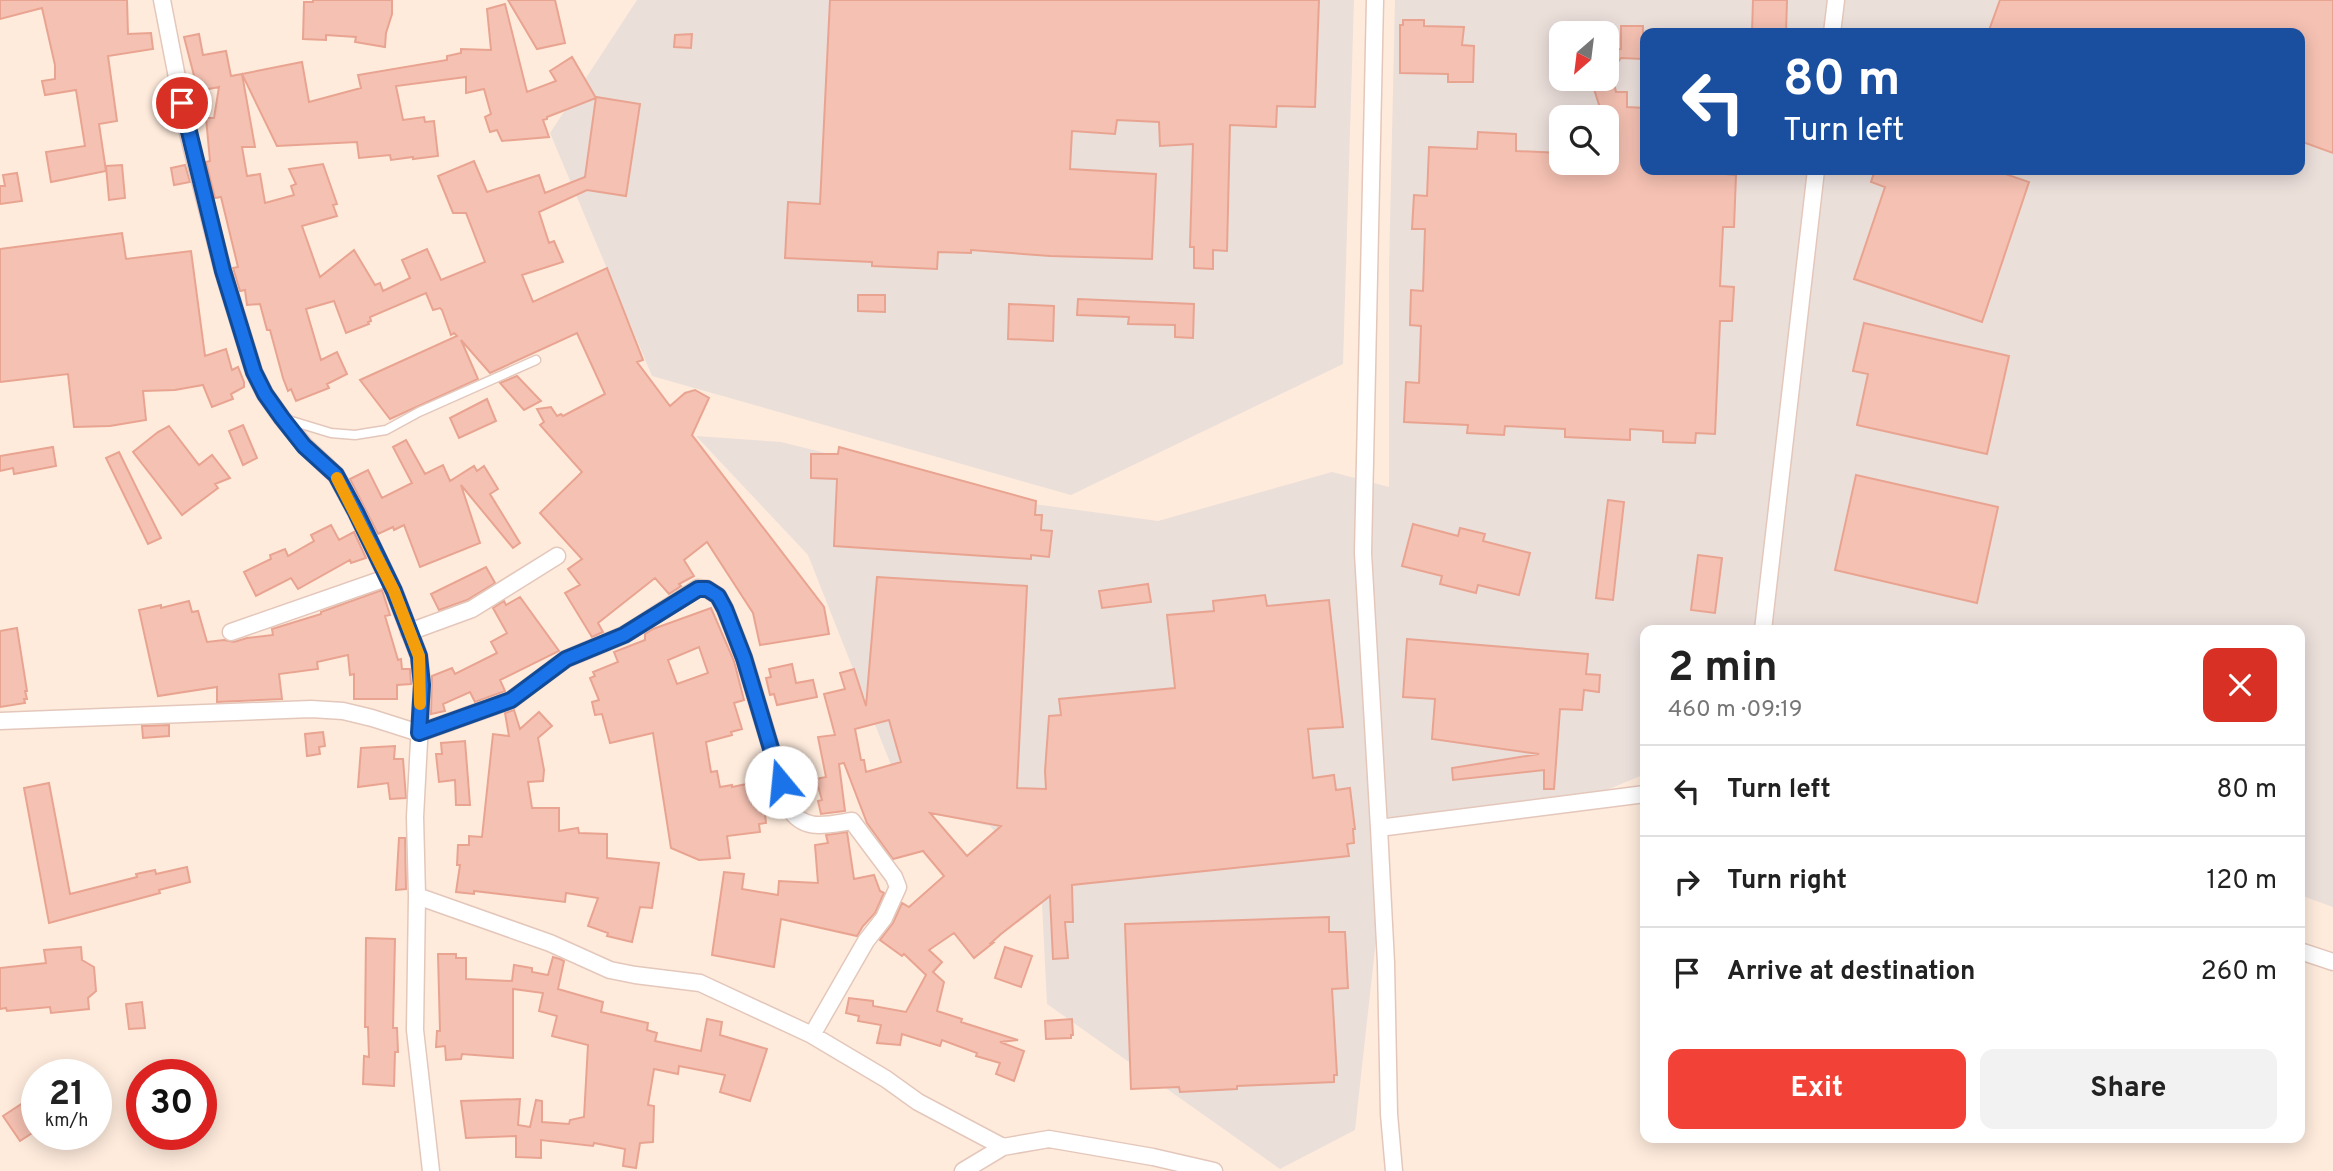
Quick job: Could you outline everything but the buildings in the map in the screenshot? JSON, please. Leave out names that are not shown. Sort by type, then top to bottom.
[{"type":"street","points":[[162,0],[187,129],[223,271],[254,372],[265,394],[304,446],[336,475],[394,591],[419,656],[422,685],[415,817],[415,1030],[431,1171]]},
{"type":"street","points":[[1375,0],[1363,553],[1380,828],[1389,1114],[1394,1171]]},
{"type":"street","points":[[1833,28],[1836,0]]},
{"type":"street","points":[[1764,625],[1815,175]]},
{"type":"street","points":[[410,632],[472,610],[557,556]]},
{"type":"street","points":[[231,632],[386,578]]},
{"type":"street","points":[[0,721],[311,709],[343,711],[419,733],[511,700],[566,659],[624,635],[698,589],[707,589],[718,596],[744,658],[794,817],[803,824],[852,821],[894,877],[898,887],[884,918],[866,941],[812,1035]]},
{"type":"street","points":[[1380,828],[1640,795]]},
{"type":"street","points":[[417,896],[550,943],[610,970],[700,983],[812,1035],[886,1079],[918,1102],[1003,1147]]},
{"type":"street","points":[[2305,953],[2333,962]]},
{"type":"street","points":[[963,1171],[1003,1147],[1049,1139],[1153,1157],[1214,1171]]},
{"type":"lane","points":[[282,418],[331,433],[355,435],[386,430],[419,412],[536,360]]},
{"type":"shaded area","points":[[637,0],[1354,0],[1343,364],[1071,495],[652,376],[550,133]]},
{"type":"shaded area","points":[[1395,0],[2333,0],[2333,907],[2305,897],[2305,625],[1640,625],[1640,776],[1571,805],[1388,831],[1355,1130],[1280,1169],[1047,1004],[1041,883],[990,826],[908,808],[808,555],[696,436],[781,442],[1027,503],[1158,521],[1332,472],[1389,487],[1389,270]]},
{"type":"slow traffic","points":[[337,478],[394,591],[419,656],[422,685],[420,704]]},
{"type":"route","points":[[182,103],[223,271],[254,372],[265,394],[304,446],[336,475],[394,591],[419,656],[422,685],[419,733],[511,700],[566,659],[624,635],[698,589],[707,589],[718,596],[725,609],[744,658],[781,782]]}]
